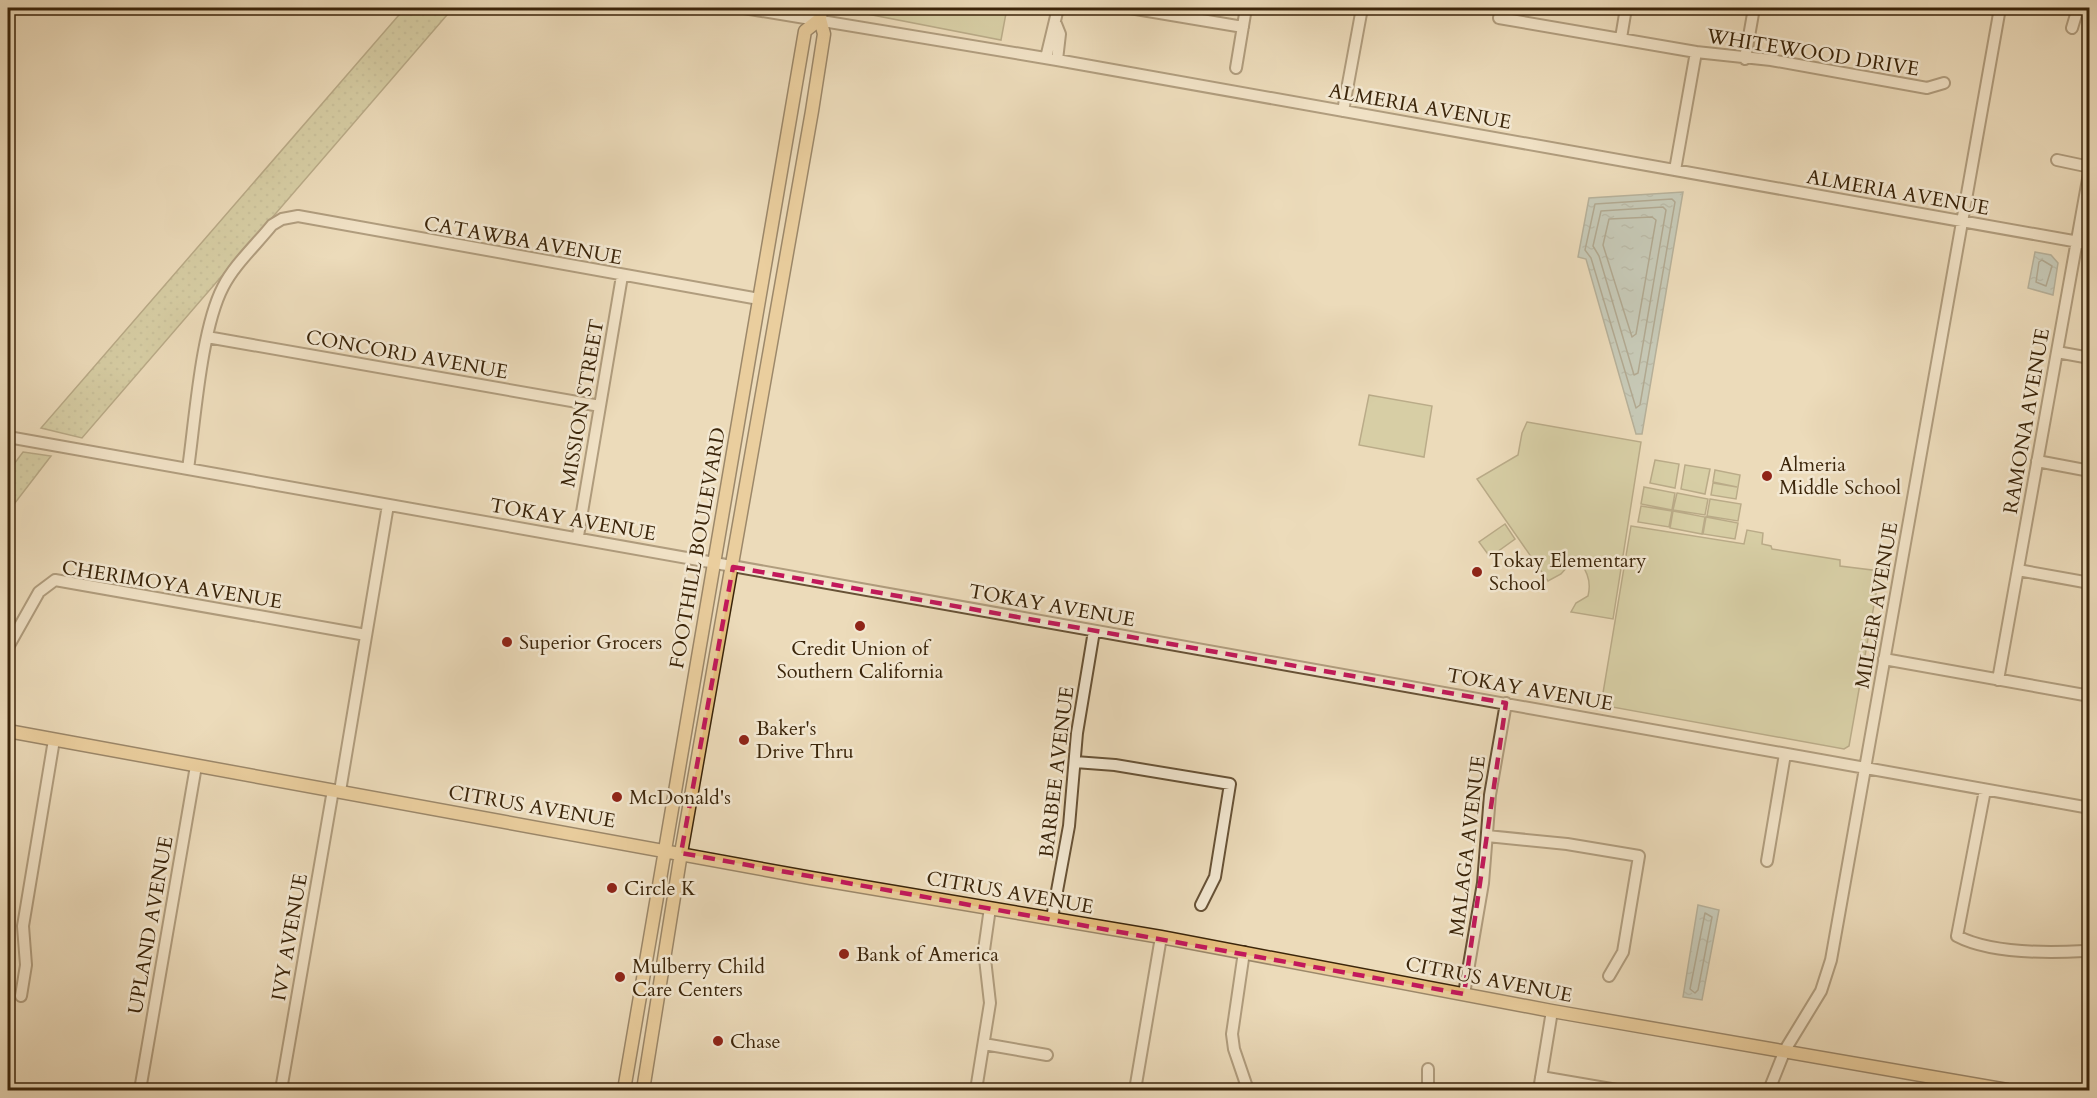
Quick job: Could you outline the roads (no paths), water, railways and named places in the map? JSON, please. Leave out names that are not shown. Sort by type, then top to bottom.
[{"type":"main road","name":"FOOTHILL BOULEVARD","points":[[626,1088],[805,31],[820,13]]},
{"type":"main road","name":"FOOTHILL BOULEVARD","points":[[643,1090],[681,853],[733,567],[824,34],[820,13]]},
{"type":"main road","name":"CITRUS AVENUE","points":[[8,731],[1244,952],[1552,1011],[2007,1090]]},
{"type":"street","name":"ALMERIA AVENUE","points":[[744,8],[820,13],[1051,59],[2090,244]]},
{"type":"street","points":[[1051,59],[1060,34],[1056,24],[1058,8]]},
{"type":"street","points":[[1130,8],[1151,9],[1242,27]]},
{"type":"street","points":[[1236,68],[1246,8]]},
{"type":"street","points":[[1344,111],[1362,8]]},
{"type":"street","points":[[1621,38],[1626,8]]},
{"type":"street","points":[[1745,59],[1754,8]]},
{"type":"street","name":"MILLER AVENUE","points":[[1769,1090],[1785,1050],[1821,991],[1831,960],[2000,8]]},
{"type":"street","points":[[2072,28],[2078,8]]},
{"type":"street","name":"WHITEWOOD DRIVE","points":[[1500,13],[1696,52],[1771,60],[1927,88],[1944,83]]},
{"type":"street","points":[[1675,170],[1696,52]]},
{"type":"street","points":[[2056,160],[2090,167]]},
{"type":"street","name":"RAMONA AVENUE","points":[[1998,680],[2090,167]]},
{"type":"street","name":"CATAWBA AVENUE","points":[[207,337],[223,285],[272,225],[282,219],[298,216],[759,299]]},
{"type":"street","name":"MISSION STREET","points":[[578,536],[622,276]]},
{"type":"street","points":[[188,469],[207,337]]},
{"type":"street","name":"CONCORD AVENUE","points":[[207,337],[600,406]]},
{"type":"street","points":[[2057,352],[2090,358]]},
{"type":"street","name":"TOKAY AVENUE","points":[[8,437],[388,505],[578,536],[733,567],[2090,808]]},
{"type":"street","points":[[2037,461],[2090,471]]},
{"type":"street","name":"IVY AVENUE","points":[[281,1090],[388,505]]},
{"type":"street","points":[[2018,570],[2090,583]]},
{"type":"street","name":"CHERIMOYA AVENUE","points":[[8,647],[39,592],[55,580],[366,635]]},
{"type":"street","name":"BARBEE AVENUE","points":[[1052,918],[1069,826],[1075,762],[1094,631]]},
{"type":"street","points":[[1884,659],[2090,696]]},
{"type":"street","name":"MALAGA AVENUE","points":[[1464,994],[1483,882],[1490,795],[1506,703]]},
{"type":"street","points":[[21,996],[26,965],[23,926],[54,740]]},
{"type":"street","points":[[1767,861],[1785,754]]},
{"type":"street","points":[[1075,762],[1115,765],[1230,784],[1215,877],[1201,905]]},
{"type":"street","name":"UPLAND AVENUE","points":[[140,1090],[196,766]]},
{"type":"street","points":[[1985,790],[1958,936],[1969,942],[2020,951],[2084,951]]},
{"type":"street","points":[[1487,836],[1567,844],[1639,856],[1623,952],[1610,976]]},
{"type":"street","points":[[975,1090],[990,1003],[984,950],[990,908]]},
{"type":"street","points":[[1135,1090],[1161,937]]},
{"type":"street","points":[[1244,952],[1232,1034],[1234,1049],[1248,1090]]},
{"type":"street","points":[[1539,1090],[1552,1011]]},
{"type":"street","points":[[984,1044],[1047,1055]]},
{"type":"street","points":[[1428,1069],[1428,1090]]},
{"type":"street","points":[[1541,1077],[1617,1090]]},
{"type":"water","points":[[1683,192],[1642,434],[1636,434],[1586,259],[1578,257],[1589,198]]},
{"type":"water","points":[[2035,252],[2051,255],[2058,263],[2053,295],[2028,288]]},
{"type":"water","points":[[1698,905],[1719,910],[1702,1000],[1683,997]]},
{"type":"place","name":"Almeria Middle School","points":[[1767,476]]},
{"type":"place","name":"Tokay Elementary School","points":[[1477,572]]},
{"type":"place","name":"Credit Union of Southern California","points":[[860,626]]},
{"type":"place","name":"Superior Grocers","points":[[507,642]]},
{"type":"place","name":"Baker's Drive Thru","points":[[744,740]]},
{"type":"place","name":"McDonald's","points":[[617,797]]},
{"type":"place","name":"Circle K","points":[[612,888]]},
{"type":"place","name":"Bank of America","points":[[844,954]]},
{"type":"place","name":"Mulberry Child Care Centers","points":[[620,977]]},
{"type":"place","name":"Chase","points":[[718,1041]]}]
